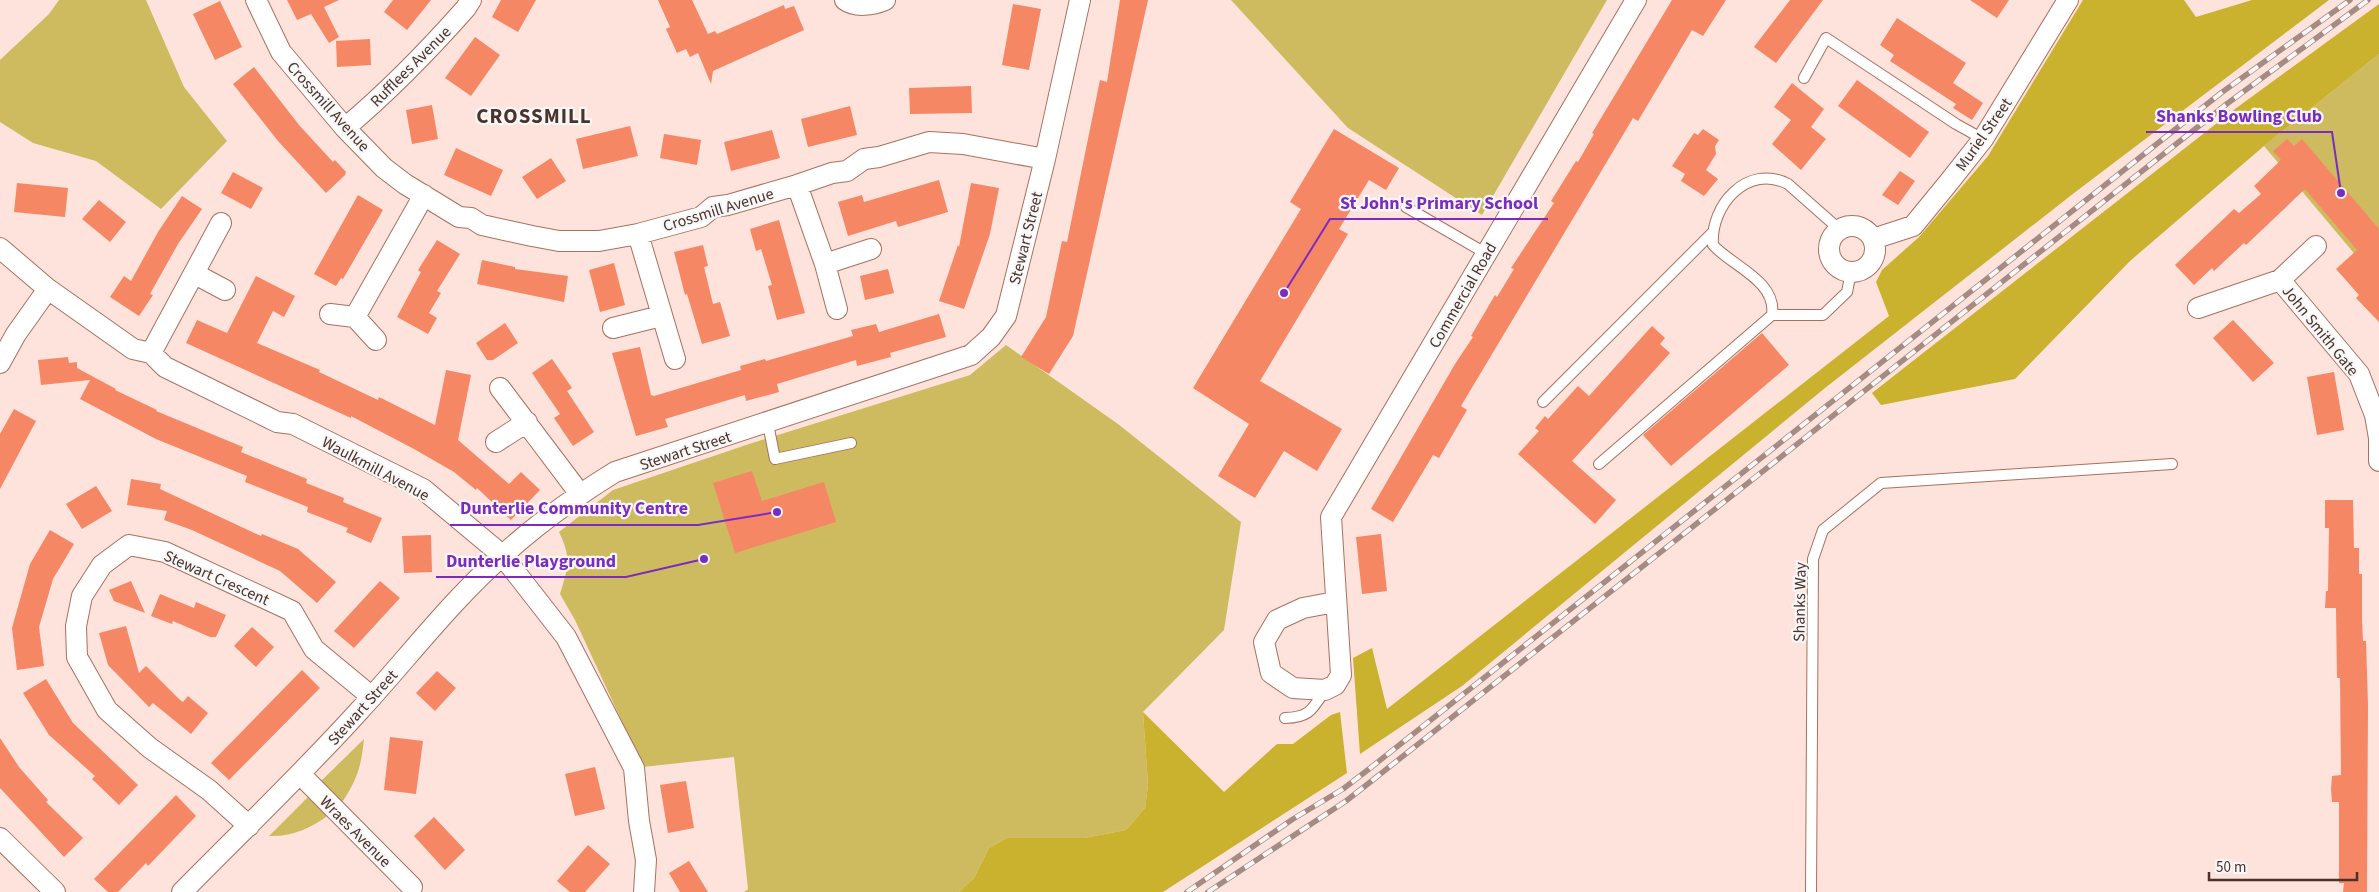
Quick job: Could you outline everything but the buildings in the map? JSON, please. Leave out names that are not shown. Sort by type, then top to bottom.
[{"type":"street","name":"Crossmill Avenue","points":[[256,0],[281,52],[345,128],[384,168],[405,184],[459,217],[471,218],[482,225],[532,236],[559,241],[599,240],[638,234],[700,217],[713,207],[728,205],[832,173],[847,172],[864,159],[879,157],[929,142],[964,144],[1044,159]]},
{"type":"street","name":"Rufflees Avenue","points":[[345,128],[379,100],[423,56],[471,0]]},
{"type":"street","points":[[845,0],[860,5],[876,4],[885,0]]},
{"type":"street","name":"Stewart Street","points":[[182,892],[300,774],[372,697],[443,615],[502,555],[580,494],[615,472],[768,424],[972,355],[990,337],[1006,316],[1080,0]]},
{"type":"street","name":"Commercial Road","points":[[1325,690],[1335,684],[1341,675],[1331,517],[1636,0]]},
{"type":"street","name":"Muriel Street","points":[[1874,239],[1913,226],[1983,139],[2068,0]]},
{"type":"street","points":[[798,185],[825,264],[837,309]]},
{"type":"street","points":[[355,317],[424,195]]},
{"type":"street","points":[[150,353],[195,274],[221,223]]},
{"type":"street","points":[[1848,225],[1859,226],[1868,231],[1874,239],[1875,251],[1871,262],[1862,270],[1851,272],[1840,269],[1831,261],[1828,249],[1829,243],[1839,229],[1848,225]]},
{"type":"street","points":[[638,234],[675,359]]},
{"type":"street","name":"John Smith Gate","points":[[2198,308],[2280,280],[2316,246]]},
{"type":"street","name":"Waulkmill Avenue","points":[[0,248],[48,289],[133,349],[150,353],[173,372],[278,422],[293,424],[422,489],[502,555],[566,638],[634,768],[639,821],[646,860],[644,892]]},
{"type":"street","points":[[825,264],[871,249]]},
{"type":"street","points":[[195,274],[224,290]]},
{"type":"street","name":"John Smith Gate","points":[[2280,280],[2359,374],[2375,415],[2379,439],[2379,459]]},
{"type":"street","points":[[0,363],[16,334],[48,289]]},
{"type":"street","points":[[330,314],[355,317],[376,340]]},
{"type":"street","points":[[613,328],[661,316]]},
{"type":"street","points":[[500,388],[580,494]]},
{"type":"street","points":[[496,442],[527,422]]},
{"type":"street","name":"Stewart Crescent","points":[[249,826],[209,790],[150,748],[107,710],[89,680],[77,657],[76,626],[82,596],[102,565],[129,545],[165,552],[292,611],[314,649],[372,697]]},
{"type":"street","points":[[1325,690],[1292,688],[1271,673],[1264,642],[1277,620],[1303,608],[1335,602]]},
{"type":"street","name":"Wraes Avenue","points":[[300,774],[412,887]]},
{"type":"street","points":[[0,838],[55,892]]},
{"type":"lane","points":[[1804,78],[1826,38],[1956,124],[1983,139]]},
{"type":"lane","points":[[1599,464],[1772,315],[1774,304],[1765,287],[1720,252],[1713,244],[1712,233],[1717,216],[1730,195],[1743,183],[1756,179],[1779,179],[1788,184],[1839,229]]},
{"type":"lane","points":[[1406,207],[1487,254]]},
{"type":"lane","points":[[1542,402],[1712,233]]},
{"type":"lane","points":[[1772,315],[1822,315],[1847,292],[1851,272]]},
{"type":"lane","points":[[768,424],[775,459],[850,443]]},
{"type":"lane","name":"Shanks Way","points":[[1811,892],[1813,560],[1823,530],[1881,483],[2172,464]]},
{"type":"lane","points":[[1284,718],[1300,717],[1312,710],[1325,690]]},
{"type":"shaded area","points":[[59,0],[146,0],[184,87],[227,141],[161,209],[96,161],[33,143],[0,122],[0,60],[49,14]]},
{"type":"shaded area","points":[[1231,0],[1607,0],[1482,215],[1348,128]]},
{"type":"shaded area","points":[[2083,0],[2184,0],[2196,17],[2252,0],[2329,0],[2074,193],[1825,388],[1462,686],[1360,754],[1353,658],[1372,648],[1387,709],[1889,316],[1876,282],[1882,270],[1919,237],[1988,156]]},
{"type":"shaded area","points":[[2379,4],[2379,54],[2264,146],[2130,261],[2015,379],[1881,405],[1872,393],[2235,109]]},
{"type":"shaded area","points":[[2379,54],[2379,241],[2358,258],[2264,146]]},
{"type":"shaded area","points":[[1006,345],[1118,424],[1241,522],[1224,630],[1143,712],[1148,785],[1145,808],[1126,830],[1084,838],[1007,838],[989,848],[974,878],[959,892],[744,892],[748,889],[734,757],[643,767],[575,620],[560,594],[565,577],[567,556],[559,532],[613,490],[749,444],[970,375]]},
{"type":"shaded area","points":[[1143,712],[1224,792],[1277,744],[1293,744],[1331,715],[1340,712],[1347,773],[1163,892],[959,892],[974,878],[989,848],[1007,838],[1084,838],[1126,830],[1145,808],[1148,785]]},
{"type":"shaded area","points":[[364,739],[357,773],[351,788],[341,804],[320,782]]},
{"type":"shaded area","points":[[310,795],[330,814],[301,831],[286,835],[269,836]]},
{"type":"railway","points":[[1187,892],[1293,819],[1343,789],[2221,93],[2350,0]]},
{"type":"railway","points":[[1208,892],[1346,801],[2228,103],[2368,0]]},
{"type":"place","name":"Shanks Bowling Club","points":[[2341,193]]},
{"type":"place","name":"St John's Primary School","points":[[1284,293]]},
{"type":"place","name":"Dunterlie Community Centre","points":[[777,512]]},
{"type":"place","name":"Dunterlie Playground","points":[[704,559]]},
{"type":"district","name":"CROSSMILL","points":[[534,116]]}]
